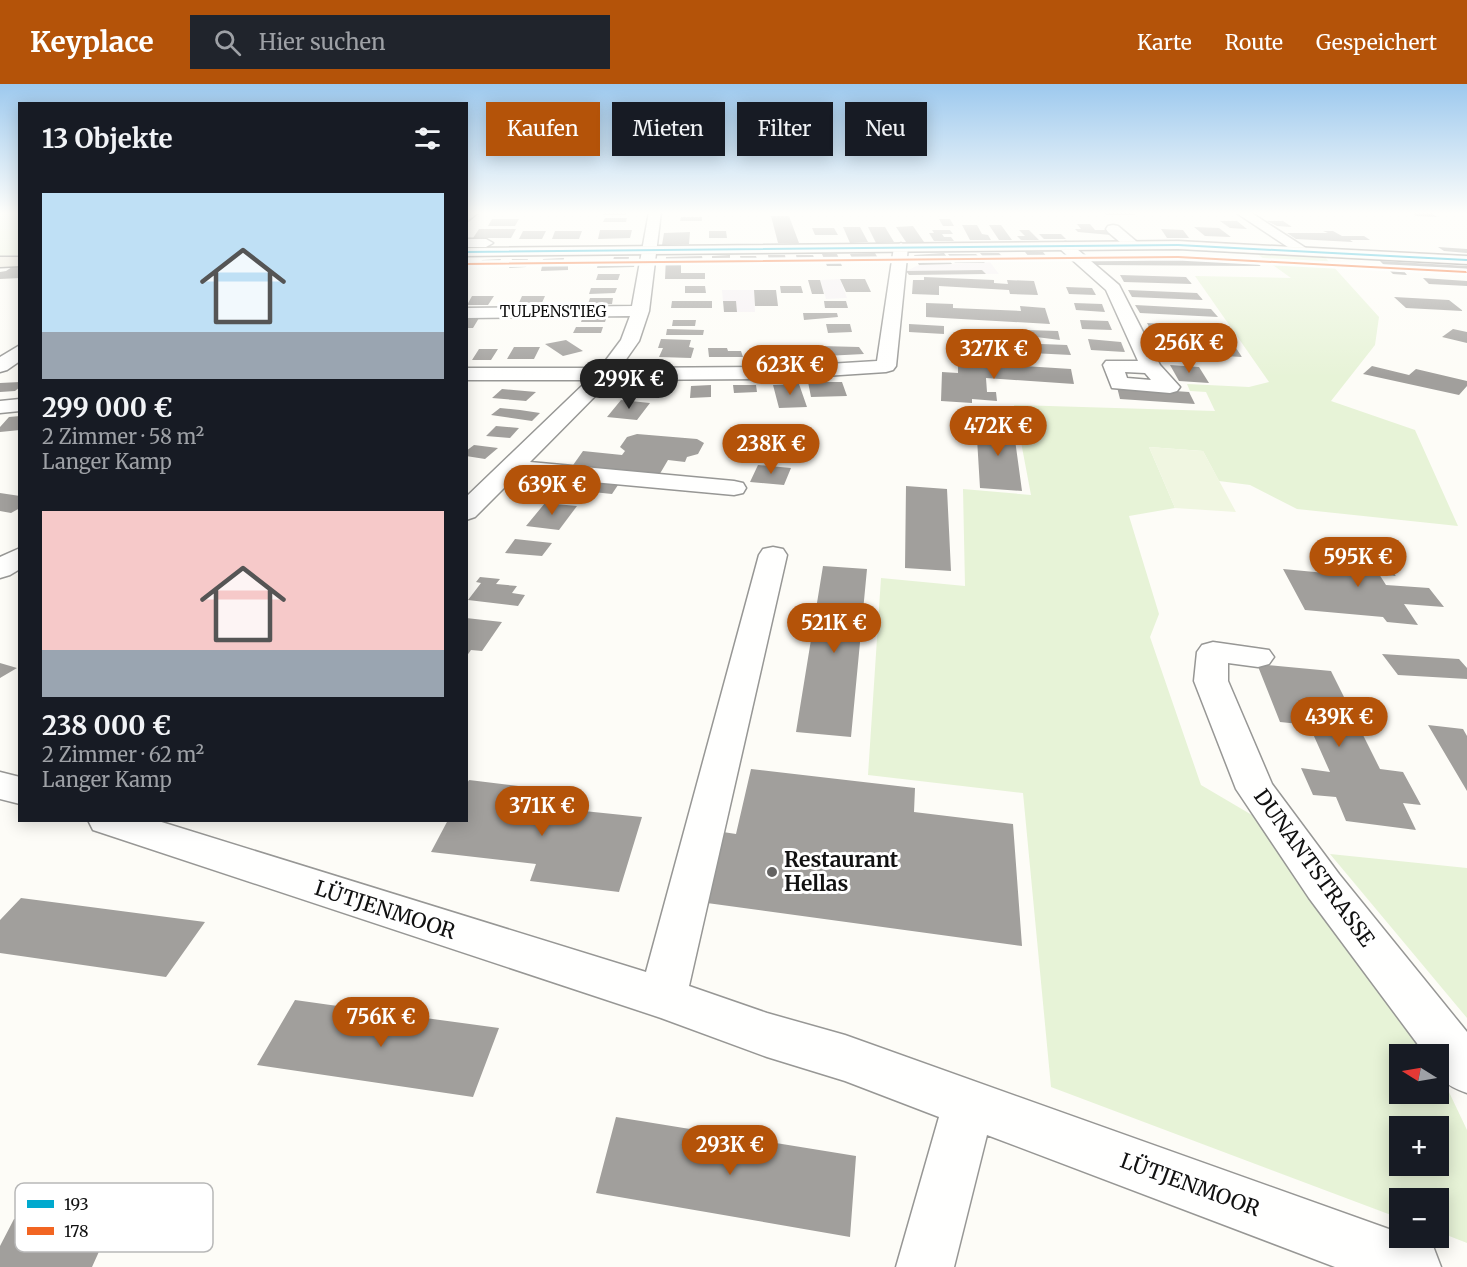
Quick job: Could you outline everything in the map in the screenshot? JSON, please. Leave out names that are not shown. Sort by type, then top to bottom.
[{"type":"street","points":[[468,510],[606,373],[630,341],[640,311],[646,267]]},
{"type":"street","points":[[468,374],[779,373],[886,366],[898,267]]},
{"type":"street","points":[[1089,267],[1113,288],[1151,368]]},
{"type":"street","name":"TULPENSTIEG","points":[[468,313],[640,311]]},
{"type":"street","points":[[0,366],[18,352]]},
{"type":"street","points":[[0,406],[18,405]]},
{"type":"street","points":[[512,467],[734,488]]},
{"type":"street","points":[[663,998],[773,555]]},
{"type":"street","points":[[0,569],[18,557]]},
{"type":"street","name":"DUNANTSTRASSE","points":[[1258,657],[1213,652],[1211,681],[1255,789],[1324,886],[1467,1070]]},
{"type":"street","points":[[0,784],[18,790]]},
{"type":"street","name":"LÜTJENMOOR","points":[[121,822],[186,831],[767,1035],[845,1058],[1412,1267]]},
{"type":"street","points":[[925,1267],[968,1105]]},
{"type":"shaded area","points":[[914,267],[994,267],[999,274],[986,274],[982,270],[906,271]]},
{"type":"shaded area","points":[[840,279],[847,298],[826,299],[820,280]]},
{"type":"shaded area","points":[[722,290],[754,290],[755,312],[737,312],[736,301],[723,301]]},
{"type":"green space","points":[[1276,267],[1334,267],[1379,317],[1375,345],[1331,401],[1415,430],[1458,526],[1297,509],[1250,485],[1219,481],[1203,451],[1149,447],[1175,508],[1129,516],[1159,614],[1150,637],[1201,785],[1257,818],[1330,925],[1421,1044],[1389,1044],[1389,1104],[1449,1104],[1449,1092],[1467,1130],[1467,1243],[1449,1236],[1449,1188],[1389,1188],[1389,1214],[1051,1087],[1023,793],[868,775],[881,578],[965,586],[963,489],[1031,495],[1014,405],[1215,411],[1206,392],[1190,391],[1187,384],[1249,387],[1269,382],[1195,276],[1291,278]]},
{"type":"green space","points":[[1149,447],[1203,451],[1236,512],[1175,508]]},
{"type":"green space","points":[[1330,854],[1467,868],[1467,1018]]},
{"type":"building","points":[[12,267],[18,267],[18,278],[0,279],[0,272]]},
{"type":"building","points":[[542,267],[568,267],[568,270],[541,271]]},
{"type":"building","points":[[666,267],[681,267],[681,273],[705,273],[705,279],[665,279]]},
{"type":"building","points":[[1386,267],[1467,267],[1467,275],[1403,270],[1407,275],[1393,274]]},
{"type":"building","points":[[982,270],[986,274],[909,275],[906,271]]},
{"type":"building","points":[[598,274],[620,274],[618,280],[596,280]]},
{"type":"building","points":[[1120,275],[1186,277],[1192,284],[1124,282]]},
{"type":"building","points":[[924,277],[994,280],[994,283],[1008,284],[1007,280],[1034,281],[1038,295],[1010,294],[1009,290],[939,286],[939,295],[912,294],[913,280],[924,280]]},
{"type":"building","points":[[1423,278],[1467,281],[1467,286],[1429,284]]},
{"type":"building","points":[[840,279],[865,279],[871,292],[846,292]]},
{"type":"building","points":[[808,280],[820,280],[824,294],[812,294]]},
{"type":"building","points":[[685,286],[705,286],[706,293],[685,293]]},
{"type":"building","points":[[780,286],[801,286],[803,293],[781,293]]},
{"type":"building","points":[[1066,287],[1092,288],[1096,295],[1069,294]]},
{"type":"building","points":[[591,288],[617,288],[615,293],[589,294]]},
{"type":"building","points":[[754,290],[776,290],[778,306],[755,306]]},
{"type":"building","points":[[1128,290],[1197,293],[1203,300],[1132,297]]},
{"type":"building","points":[[472,296],[494,296],[488,305],[468,303]]},
{"type":"building","points":[[522,296],[545,296],[541,305],[518,305]]},
{"type":"building","points":[[1394,297],[1449,300],[1463,311],[1406,308]]},
{"type":"building","points":[[590,298],[613,298],[612,304],[588,304]]},
{"type":"building","points":[[672,301],[712,301],[712,308],[671,308]]},
{"type":"building","points":[[723,301],[736,301],[737,312],[724,312]]},
{"type":"building","points":[[824,301],[846,301],[848,308],[825,308]]},
{"type":"building","points":[[926,303],[953,304],[953,308],[1021,311],[1020,306],[1045,308],[1050,324],[926,317]]},
{"type":"building","points":[[1074,303],[1102,304],[1105,312],[1076,310]]},
{"type":"building","points":[[1135,305],[1211,309],[1218,317],[1140,313]]},
{"type":"building","points":[[803,313],[837,313],[838,317],[804,320]]},
{"type":"building","points":[[583,316],[607,316],[605,322],[581,322]]},
{"type":"building","points":[[468,318],[479,318],[473,328],[468,328]]},
{"type":"building","points":[[673,320],[696,320],[695,326],[672,326]]},
{"type":"building","points":[[1080,320],[1108,321],[1112,330],[1082,329]]},
{"type":"building","points":[[1147,323],[1222,327],[1228,336],[1152,332]]},
{"type":"building","points":[[826,324],[850,324],[852,332],[828,333]]},
{"type":"building","points":[[909,324],[944,326],[944,334],[909,332]]},
{"type":"building","points":[[576,327],[603,327],[601,333],[573,333]]},
{"type":"building","points":[[667,329],[704,330],[703,335],[666,335]]},
{"type":"building","points":[[1453,329],[1467,332],[1467,343],[1442,337]]},
{"type":"building","points":[[1027,330],[1058,331],[1060,340],[1028,336]]},
{"type":"building","points":[[661,339],[691,340],[689,347],[694,348],[691,358],[659,357],[663,348],[658,348]]},
{"type":"building","points":[[1088,339],[1121,342],[1125,352],[1091,350]]},
{"type":"building","points":[[566,340],[583,351],[563,356],[545,344]]},
{"type":"building","points":[[990,342],[1067,345],[1071,355],[992,351]]},
{"type":"building","points":[[1157,343],[1236,348],[1242,357],[1161,352]]},
{"type":"building","points":[[821,346],[859,347],[864,354],[825,356]]},
{"type":"building","points":[[514,347],[540,347],[534,359],[507,359]]},
{"type":"building","points":[[708,348],[741,351],[743,357],[709,357]]},
{"type":"building","points":[[479,349],[498,349],[491,360],[472,360]]},
{"type":"building","points":[[770,350],[791,350],[793,356],[773,357]]},
{"type":"building","points":[[958,362],[1071,369],[1074,384],[986,378],[987,392],[996,392],[997,401],[972,399],[972,403],[941,401],[942,372],[958,373]]},
{"type":"building","points":[[1170,365],[1199,367],[1209,383],[1179,381]]},
{"type":"building","points":[[1372,366],[1409,375],[1416,369],[1467,381],[1467,386],[1459,395],[1363,374]]},
{"type":"building","points":[[18,382],[18,389],[15,391],[0,392],[0,383]]},
{"type":"building","points":[[808,382],[842,382],[847,396],[811,397]]},
{"type":"building","points":[[799,384],[807,407],[779,408],[773,385]]},
{"type":"building","points":[[711,385],[711,397],[690,398],[691,386]]},
{"type":"building","points":[[733,385],[756,385],[757,392],[734,393]]},
{"type":"building","points":[[1117,387],[1189,392],[1195,404],[1120,399]]},
{"type":"building","points":[[502,389],[536,392],[526,401],[492,398]]},
{"type":"building","points":[[621,400],[650,403],[637,420],[607,417]]},
{"type":"building","points":[[500,408],[540,413],[532,421],[491,415]]},
{"type":"building","points":[[18,416],[18,430],[0,432],[0,427],[9,417]]},
{"type":"building","points":[[976,422],[1013,425],[1022,491],[980,488]]},
{"type":"building","points":[[496,426],[519,428],[510,438],[486,436]]},
{"type":"building","points":[[637,434],[697,439],[704,443],[698,454],[687,457],[685,462],[668,460],[658,477],[571,468],[583,451],[622,455],[625,451],[620,447],[627,437]]},
{"type":"building","points":[[474,445],[498,448],[485,459],[468,456],[468,450]]},
{"type":"building","points":[[758,465],[791,468],[784,485],[750,482]]},
{"type":"building","points":[[563,477],[620,482],[612,494],[583,491],[578,498],[549,495]]},
{"type":"building","points":[[906,486],[947,489],[951,571],[905,568]]},
{"type":"building","points":[[0,493],[18,496],[18,509],[11,513],[0,511]]},
{"type":"building","points":[[545,503],[577,506],[559,530],[526,526]]},
{"type":"building","points":[[515,539],[552,543],[542,556],[505,553]]},
{"type":"building","points":[[1320,546],[1378,551],[1396,576],[1379,574],[1386,585],[1429,588],[1444,607],[1404,604],[1418,625],[1387,622],[1383,617],[1305,610],[1283,569],[1336,574]]},
{"type":"building","points":[[823,566],[867,569],[851,737],[796,732]]},
{"type":"building","points":[[480,577],[500,579],[496,584],[517,586],[512,593],[525,595],[518,606],[468,600],[481,583],[476,582]]},
{"type":"building","points":[[468,618],[502,622],[482,651],[471,650],[468,654]]},
{"type":"building","points":[[1382,654],[1459,659],[1467,668],[1467,679],[1398,675]]},
{"type":"building","points":[[0,663],[17,668],[0,678]]},
{"type":"building","points":[[1257,664],[1331,671],[1380,769],[1403,772],[1421,805],[1403,803],[1416,830],[1346,821],[1336,797],[1313,795],[1301,768],[1330,772],[1309,725],[1280,722]]},
{"type":"building","points":[[1428,725],[1463,729],[1467,736],[1467,791]]},
{"type":"building","points":[[751,769],[915,788],[914,812],[1013,824],[1022,946],[707,903],[723,832],[736,834]]},
{"type":"building","points":[[468,782],[551,790],[545,807],[642,817],[619,892],[530,881],[536,864],[431,852],[447,822],[468,822]]},
{"type":"building","points":[[21,898],[205,922],[166,977],[0,953],[0,920]]},
{"type":"building","points":[[295,1000],[499,1028],[473,1097],[257,1065]]},
{"type":"building","points":[[616,1117],[856,1156],[850,1237],[596,1193]]},
{"type":"building","points":[[14,1219],[15,1252],[99,1252],[92,1267],[0,1267],[0,1246]]},
{"type":"transit line","name":"178","points":[[1374,267],[1466,272]]},
{"type":"place","name":"Restaurant Hellas","points":[[772,872]]}]
